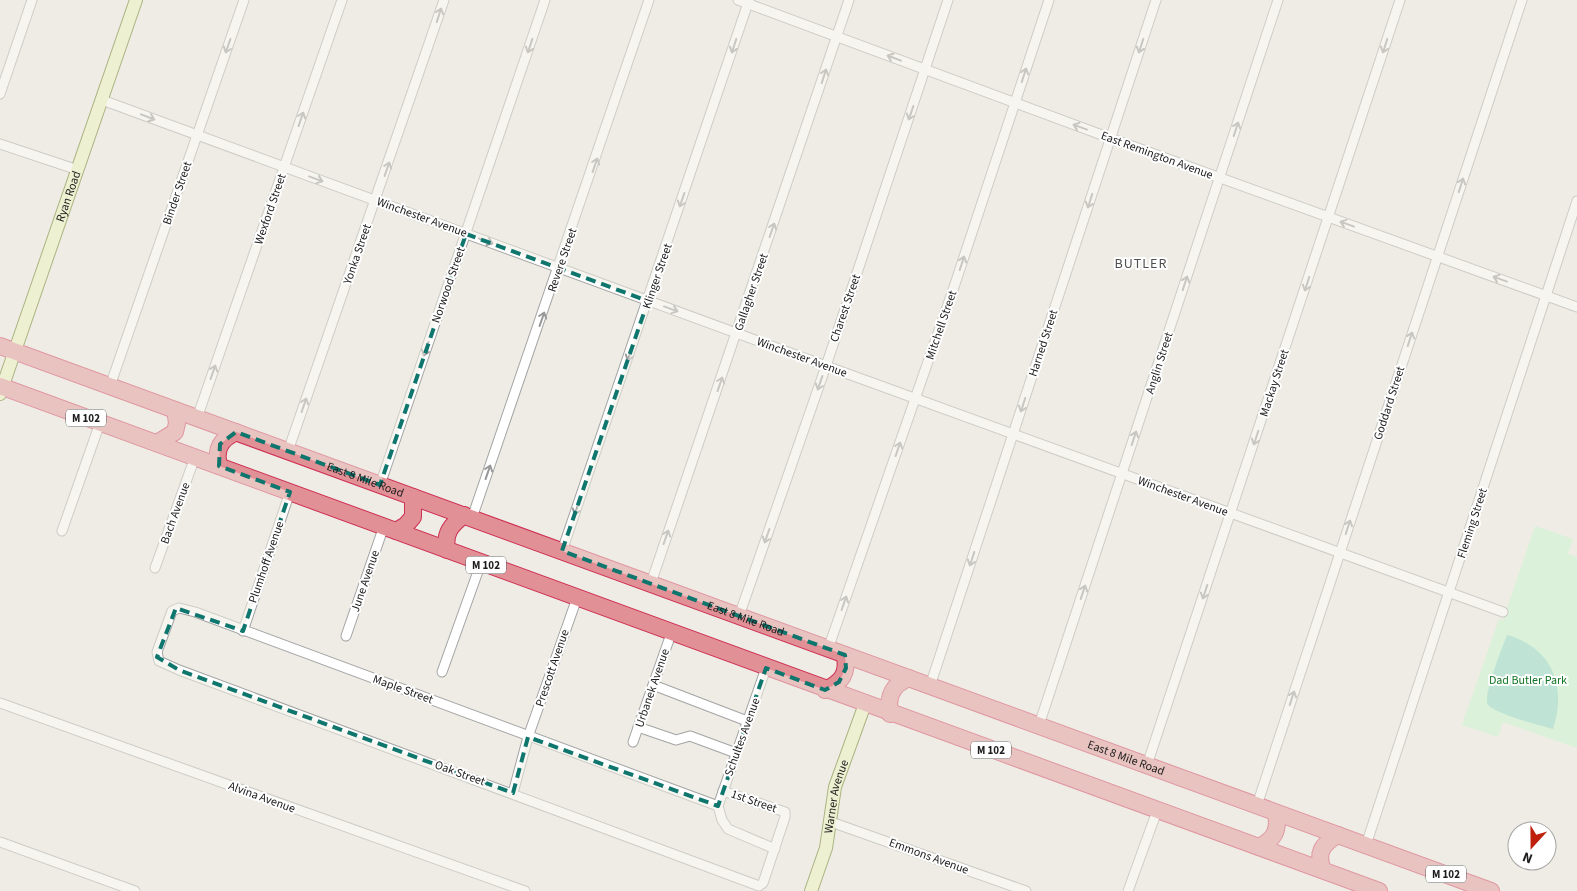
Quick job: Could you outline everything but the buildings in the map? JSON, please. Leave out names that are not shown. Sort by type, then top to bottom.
[{"type":"highway","name":"East 8 Mile Road","points":[[8,349],[1366,845],[1474,888],[1491,891]]},
{"type":"highway","name":"M 102","points":[[1,389],[157,443],[671,634],[1379,891]]},
{"type":"highway","points":[[157,443],[175,432],[177,423],[175,410]]},
{"type":"highway","points":[[219,466],[217,453],[220,444],[236,432]]},
{"type":"highway","points":[[390,529],[406,525],[413,517],[413,497]]},
{"type":"highway","points":[[447,550],[448,532],[454,522],[468,517]]},
{"type":"highway","points":[[825,690],[843,678],[846,668],[844,655]]},
{"type":"highway","points":[[890,714],[888,700],[892,690],[901,681],[909,678]]},
{"type":"highway","points":[[1259,847],[1271,839],[1277,831],[1276,813]]},
{"type":"highway","points":[[1323,870],[1319,853],[1325,844],[1338,835]]},
{"type":"street","points":[[0,94],[32,0]]},
{"type":"street","name":"Ryan Road","points":[[1,389],[8,349],[78,170],[136,0]]},
{"type":"street","name":"Binder Street","points":[[110,386],[244,0]]},
{"type":"street","name":"Wexford Street","points":[[197,418],[342,0]]},
{"type":"street","name":"Yonka Street","points":[[288,451],[444,0]]},
{"type":"street","name":"Norwood Street","points":[[380,485],[545,0]]},
{"type":"street","name":"Revere Street","points":[[468,517],[559,268],[649,0]]},
{"type":"street","name":"East Remington Avenue","points":[[738,0],[748,2],[1110,138],[1577,307]]},
{"type":"street","name":"Gallagher Street","points":[[650,583],[737,333],[848,0]]},
{"type":"street","name":"Charest Street","points":[[739,616],[826,366],[948,0]]},
{"type":"street","name":"Mitchell Street","points":[[828,648],[916,399],[1049,0]]},
{"type":"street","name":"Harned Street","points":[[930,686],[1156,0]]},
{"type":"street","name":"Anglin Street","points":[[1039,725],[1278,0]]},
{"type":"street","name":"Mackay Street","points":[[1147,765],[1400,0]]},
{"type":"street","name":"Goddard Street","points":[[1257,805],[1522,0]]},
{"type":"street","name":"Klinger Street","points":[[562,551],[748,2]]},
{"type":"street","name":"Winchester Avenue","points":[[102,100],[1503,612]]},
{"type":"street","points":[[0,144],[78,170]]},
{"type":"street","name":"Fleming Street","points":[[1366,845],[1577,201]]},
{"type":"street","points":[[62,531],[100,423]]},
{"type":"street","name":"Bach Avenue","points":[[155,568],[195,457]]},
{"type":"street","name":"Plumhoff Avenue","points":[[243,631],[290,492]]},
{"type":"street","name":"June Avenue","points":[[346,636],[390,529]]},
{"type":"street","points":[[442,672],[481,563]]},
{"type":"street","name":"Prescott Avenue","points":[[513,793],[528,737],[576,598]]},
{"type":"street","name":"Maple Street","points":[[160,661],[157,652],[172,611],[176,608],[195,612],[718,806]]},
{"type":"street","name":"Urbanek Avenue","points":[[633,742],[671,634]]},
{"type":"street","name":"Oak Street","points":[[160,661],[759,886],[763,883],[775,849]]},
{"type":"street","name":"Schultes Avenue","points":[[718,806],[766,668]]},
{"type":"street","points":[[653,685],[747,721]]},
{"type":"street","name":"Alvina Avenue","points":[[0,703],[525,891]]},
{"type":"street","name":"Warner Avenue","points":[[811,891],[826,848],[835,787],[865,704]]},
{"type":"street","points":[[638,727],[676,740],[690,736],[736,753]]},
{"type":"street","name":"1st Street","points":[[723,791],[785,812],[775,849]]},
{"type":"street","points":[[718,806],[722,820],[728,829],[775,849]]},
{"type":"street","points":[[1128,891],[1157,811]]},
{"type":"street","name":"Emmons Avenue","points":[[830,822],[1026,891]]},
{"type":"street","points":[[0,842],[135,891]]},
{"type":"highlighted area","points":[[466,234],[648,301],[562,551],[845,655],[846,668],[839,682],[825,690],[766,668],[718,806],[528,737],[513,793],[179,670],[157,657],[176,608],[243,631],[290,492],[219,466],[220,444],[236,432],[380,485]]},
{"type":"green space","name":"Dad Butler Park","points":[[1535,526],[1573,539],[1568,554],[1577,557],[1577,748],[1503,722],[1498,737],[1462,725],[1499,619],[1503,620]]},
{"type":"green space","points":[[1507,635],[1523,641],[1536,649],[1552,671],[1557,684],[1558,698],[1553,729],[1508,715],[1488,705],[1490,682]]},
{"type":"district","name":"BUTLER","points":[[1141,263]]}]
